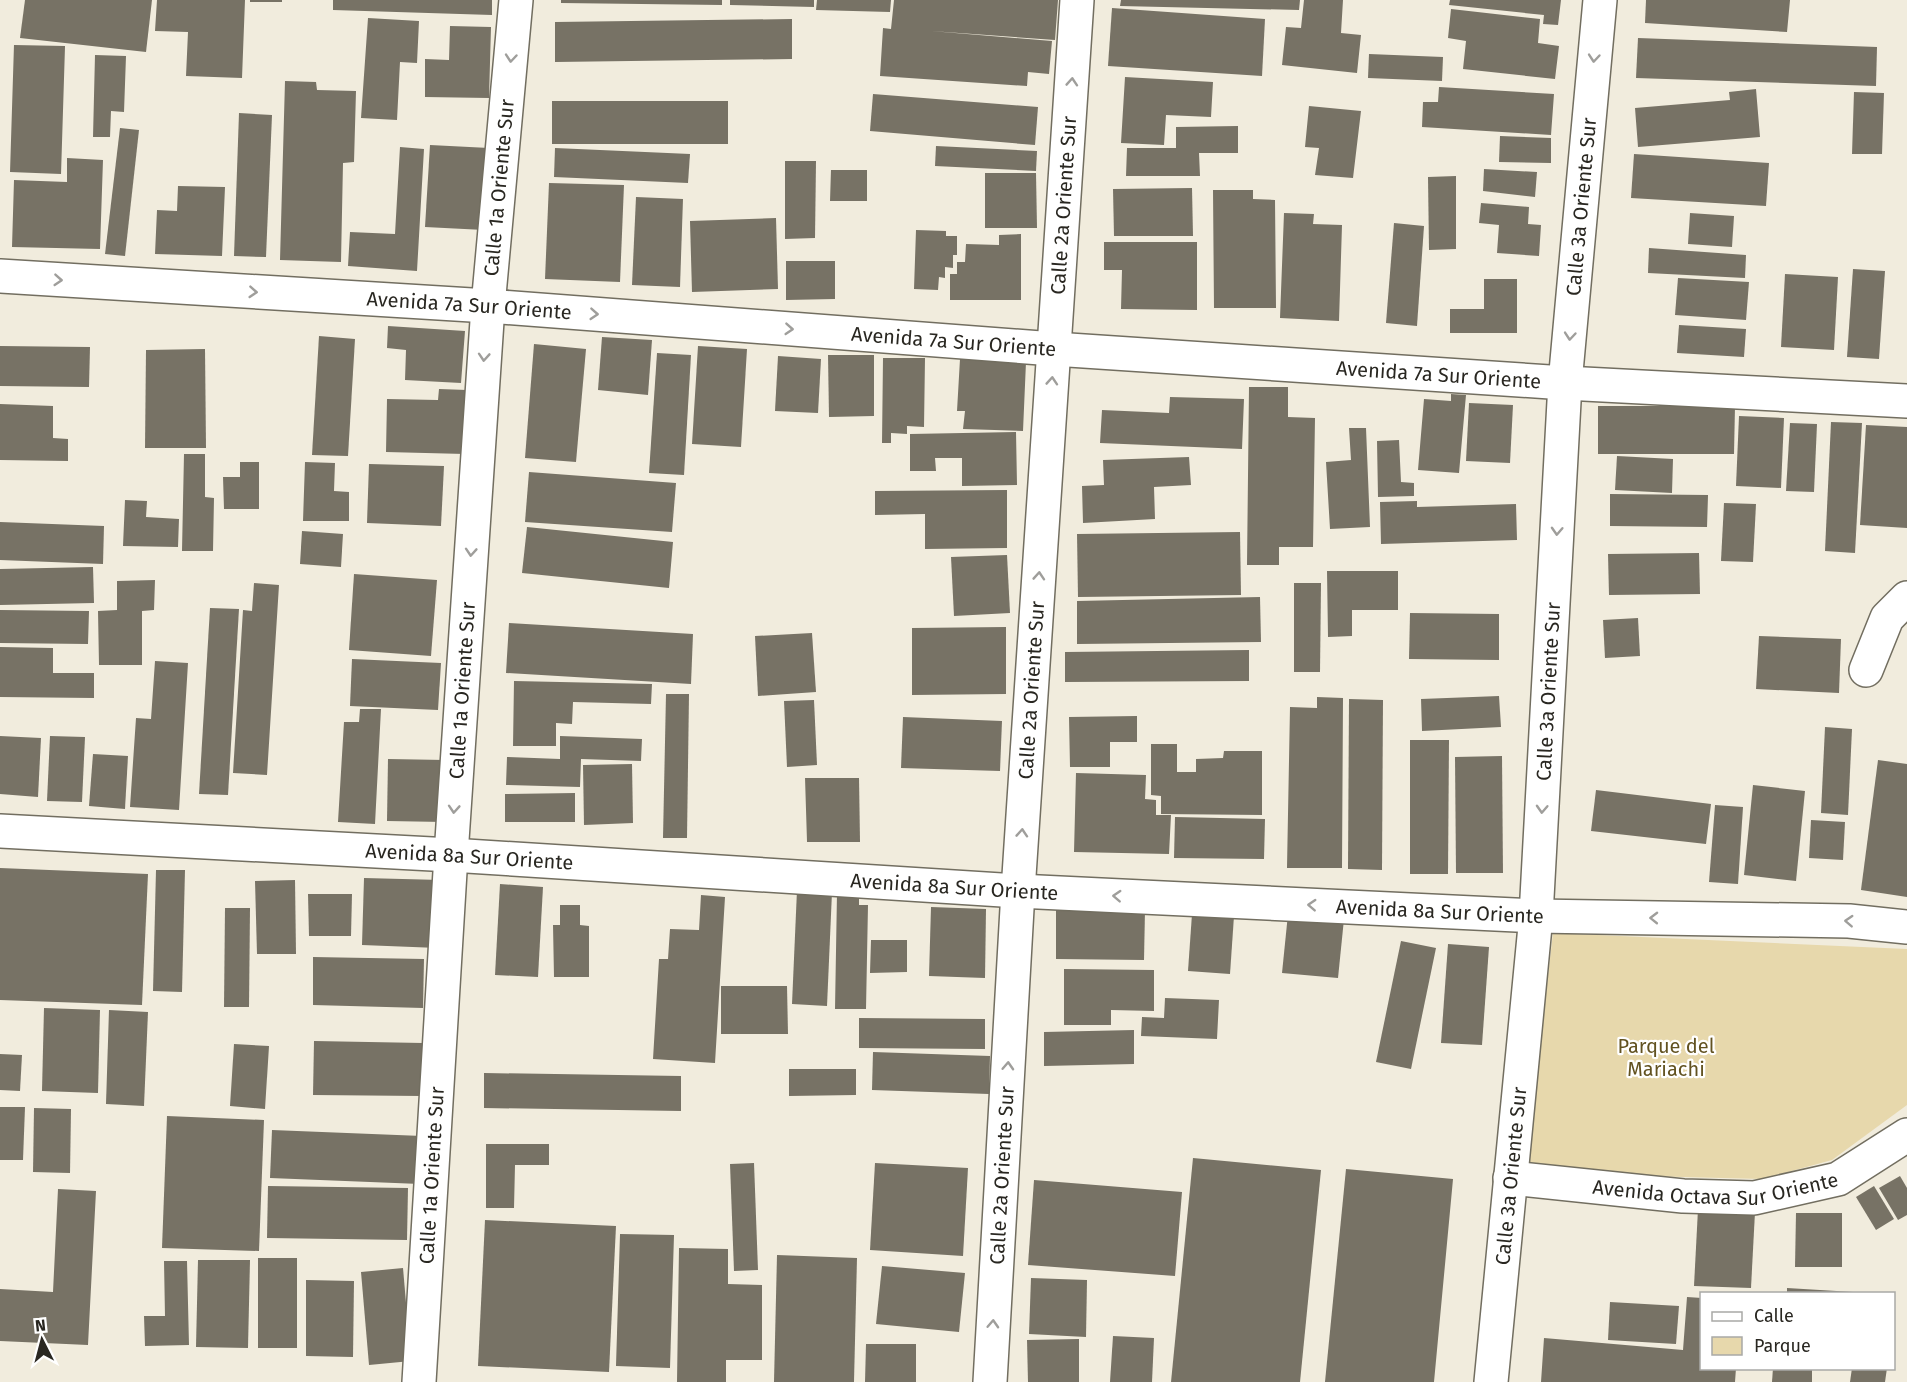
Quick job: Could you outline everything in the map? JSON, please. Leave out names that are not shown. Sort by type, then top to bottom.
[{"type":"street","name":"Calle 1a Oriente Sur","points":[[419,1382],[488,306],[516,0]]},
{"type":"street","name":"Calle 2a Oriente Sur","points":[[990,1382],[1018,891],[1077,0]]},
{"type":"street","name":"Calle 3a Oriente Sur","points":[[1491,1382],[1536,916],[1565,383],[1600,0]]},
{"type":"street","name":"Avenida 7a Sur Oriente","points":[[0,276],[488,306],[1054,349],[1565,383],[1907,401]]},
{"type":"street","points":[[1866,670],[1887,618],[1907,598]]},
{"type":"street","name":"Avenida 8a Sur Oriente","points":[[0,831],[451,855],[1018,891],[1536,916],[1849,921],[1907,927]]},
{"type":"street","name":"Avenida Octava Sur Oriente","points":[[1510,1178],[1683,1196],[1754,1198],[1838,1179],[1907,1135]]},
{"type":"green space","name":"Parque del Mariachi","points":[[1553,933],[1907,949],[1907,1105],[1832,1160],[1762,1179],[1525,1173]]},
{"type":"building","points":[[25,0],[152,0],[146,52],[20,38]]},
{"type":"building","points":[[157,0],[245,0],[242,78],[186,76],[188,32],[155,31]]},
{"type":"building","points":[[250,0],[282,0],[282,2],[250,2]]},
{"type":"building","points":[[333,0],[492,0],[492,15],[333,10]]},
{"type":"building","points":[[561,0],[722,0],[722,5],[561,3]]},
{"type":"building","points":[[730,0],[814,0],[814,7],[730,5]]},
{"type":"building","points":[[817,0],[891,0],[890,12],[816,10]]},
{"type":"building","points":[[894,0],[1058,0],[1055,40],[931,31],[1052,41],[1049,74],[1028,72],[1027,86],[880,76],[883,28],[891,29]]},
{"type":"building","points":[[1121,0],[1300,0],[1299,10],[1120,6]]},
{"type":"building","points":[[1304,0],[1343,0],[1341,33],[1361,35],[1357,73],[1282,65],[1286,27],[1301,28]]},
{"type":"building","points":[[1450,0],[1561,0],[1558,25],[1543,24],[1544,15],[1449,5]]},
{"type":"building","points":[[1646,0],[1790,0],[1787,32],[1645,23]]},
{"type":"building","points":[[1112,8],[1265,19],[1262,76],[1108,66]]},
{"type":"building","points":[[1451,9],[1540,19],[1538,43],[1559,46],[1555,79],[1463,69],[1466,41],[1448,38]]},
{"type":"building","points":[[368,18],[419,21],[417,63],[400,62],[397,120],[361,118]]},
{"type":"building","points":[[792,19],[792,59],[555,62],[555,22]]},
{"type":"building","points":[[450,26],[491,27],[489,98],[425,97],[425,59],[449,60]]},
{"type":"building","points":[[1638,38],[1877,47],[1876,86],[1636,78]]},
{"type":"building","points":[[14,45],[65,46],[61,174],[10,172]]},
{"type":"building","points":[[1369,54],[1443,57],[1442,81],[1368,78]]},
{"type":"building","points":[[95,55],[126,56],[124,112],[111,111],[110,137],[93,137]]},
{"type":"building","points":[[1125,77],[1213,82],[1211,117],[1166,115],[1164,145],[1121,143]]},
{"type":"building","points":[[285,81],[316,82],[317,90],[356,91],[354,162],[343,163],[341,262],[280,260]]},
{"type":"building","points":[[1439,87],[1554,94],[1551,135],[1422,127],[1423,102],[1438,102]]},
{"type":"building","points":[[1756,89],[1760,137],[1638,147],[1635,108],[1730,100],[1729,92]]},
{"type":"building","points":[[1854,92],[1884,93],[1882,154],[1852,154]]},
{"type":"building","points":[[873,94],[1038,107],[1035,145],[870,131]]},
{"type":"building","points":[[552,101],[728,101],[728,144],[552,144]]},
{"type":"building","points":[[1309,106],[1361,111],[1353,178],[1315,175],[1319,148],[1305,147]]},
{"type":"building","points":[[239,113],[272,115],[266,257],[234,256]]},
{"type":"building","points":[[1238,126],[1238,153],[1199,153],[1200,176],[1126,176],[1127,148],[1176,148],[1176,127]]},
{"type":"building","points":[[120,128],[139,130],[125,256],[105,254]]},
{"type":"building","points":[[1500,136],[1551,138],[1551,163],[1499,162]]},
{"type":"building","points":[[430,145],[489,148],[484,230],[425,227]]},
{"type":"building","points":[[936,146],[1037,151],[1036,171],[935,166]]},
{"type":"building","points":[[400,147],[424,149],[417,271],[348,266],[350,232],[395,234]]},
{"type":"building","points":[[555,148],[690,154],[688,183],[554,177]]},
{"type":"building","points":[[1634,154],[1769,163],[1766,206],[1631,198]]},
{"type":"building","points":[[67,158],[103,160],[100,249],[12,247],[14,180],[67,182]]},
{"type":"building","points":[[785,161],[816,161],[815,238],[785,239]]},
{"type":"building","points":[[1484,169],[1537,172],[1535,197],[1483,191]]},
{"type":"building","points":[[831,170],[867,170],[867,201],[830,201]]},
{"type":"building","points":[[985,173],[1036,173],[1037,228],[985,228]]},
{"type":"building","points":[[1456,176],[1456,249],[1429,250],[1428,177]]},
{"type":"building","points":[[549,183],[624,185],[620,282],[545,279]]},
{"type":"building","points":[[178,186],[225,187],[222,256],[155,254],[157,210],[177,211]]},
{"type":"building","points":[[1192,188],[1193,236],[1114,236],[1113,189]]},
{"type":"building","points":[[1213,190],[1253,190],[1253,199],[1275,200],[1276,308],[1214,308]]},
{"type":"building","points":[[636,197],[683,199],[680,287],[632,285]]},
{"type":"building","points":[[1481,203],[1529,207],[1528,224],[1541,225],[1539,256],[1497,253],[1499,225],[1479,223]]},
{"type":"building","points":[[1284,213],[1314,214],[1313,224],[1342,225],[1339,321],[1280,318]]},
{"type":"building","points":[[1690,213],[1734,216],[1732,247],[1688,244]]},
{"type":"building","points":[[776,218],[778,289],[692,292],[690,221]]},
{"type":"building","points":[[1394,223],[1424,226],[1417,326],[1386,323]]},
{"type":"building","points":[[916,230],[946,231],[946,236],[957,236],[957,255],[953,255],[953,268],[945,267],[945,278],[939,277],[938,290],[914,289]]},
{"type":"building","points":[[1021,234],[1021,300],[950,300],[950,274],[957,274],[957,262],[965,262],[966,244],[999,245],[999,235]]},
{"type":"building","points":[[1104,242],[1197,242],[1197,310],[1121,309],[1122,270],[1104,270]]},
{"type":"building","points":[[1649,248],[1746,255],[1745,278],[1648,273]]},
{"type":"building","points":[[786,261],[835,261],[835,299],[786,300]]},
{"type":"building","points":[[1853,269],[1885,271],[1879,359],[1847,357]]},
{"type":"building","points":[[1785,274],[1838,277],[1834,350],[1781,347]]},
{"type":"building","points":[[1678,278],[1749,282],[1746,320],[1675,315]]},
{"type":"building","points":[[1484,279],[1517,279],[1517,333],[1450,333],[1450,309],[1484,309]]},
{"type":"building","points":[[1679,325],[1746,329],[1744,357],[1677,353]]},
{"type":"building","points":[[388,326],[465,331],[461,383],[405,380],[406,350],[387,348]]},
{"type":"building","points":[[319,336],[355,339],[348,456],[312,455]]},
{"type":"building","points":[[602,337],[652,340],[648,395],[598,390]]},
{"type":"building","points":[[534,344],[586,349],[576,462],[525,458]]},
{"type":"building","points":[[0,346],[90,347],[89,387],[0,386]]},
{"type":"building","points":[[698,346],[747,349],[741,447],[692,444]]},
{"type":"building","points":[[205,349],[206,448],[145,448],[146,350]]},
{"type":"building","points":[[657,353],[691,355],[684,475],[649,473]]},
{"type":"building","points":[[828,355],[874,355],[874,416],[829,417]]},
{"type":"building","points":[[778,356],[821,359],[818,413],[775,411]]},
{"type":"building","points":[[883,358],[925,358],[924,427],[907,426],[907,434],[891,433],[891,443],[882,443]]},
{"type":"building","points":[[960,359],[1026,362],[1023,431],[963,429],[965,411],[957,411]]},
{"type":"building","points":[[1249,387],[1288,387],[1288,417],[1315,418],[1313,547],[1279,547],[1279,565],[1247,565]]},
{"type":"building","points":[[439,389],[467,390],[465,454],[386,452],[387,399],[438,400]]},
{"type":"building","points":[[1451,394],[1466,395],[1459,473],[1418,470],[1424,399],[1451,401]]},
{"type":"building","points":[[1170,397],[1244,399],[1242,449],[1100,443],[1102,410],[1169,413]]},
{"type":"building","points":[[1469,403],[1513,405],[1510,463],[1466,461]]},
{"type":"building","points":[[0,404],[53,406],[53,438],[68,439],[68,461],[0,460]]},
{"type":"building","points":[[1598,406],[1735,406],[1734,454],[1598,454]]},
{"type":"building","points":[[1739,416],[1784,418],[1781,488],[1736,486]]},
{"type":"building","points":[[1831,422],[1862,423],[1855,553],[1825,551]]},
{"type":"building","points":[[1790,423],[1817,424],[1814,492],[1786,491]]},
{"type":"building","points":[[1866,425],[1907,427],[1907,528],[1860,525]]},
{"type":"building","points":[[1349,428],[1366,428],[1370,527],[1330,529],[1326,462],[1351,460]]},
{"type":"building","points":[[1016,432],[1017,485],[962,486],[962,458],[935,458],[936,471],[910,471],[910,434]]},
{"type":"building","points":[[1399,440],[1401,482],[1414,483],[1414,496],[1378,497],[1377,441]]},
{"type":"building","points":[[184,454],[205,454],[205,497],[214,498],[213,551],[182,551]]},
{"type":"building","points":[[1617,456],[1673,459],[1672,493],[1615,490]]},
{"type":"building","points":[[1189,457],[1191,485],[1154,487],[1155,519],[1083,523],[1082,486],[1104,485],[1103,460]]},
{"type":"building","points":[[240,462],[259,462],[259,509],[224,509],[223,477],[240,477]]},
{"type":"building","points":[[305,462],[335,463],[334,491],[349,492],[349,521],[303,521]]},
{"type":"building","points":[[369,464],[444,466],[441,526],[367,523]]},
{"type":"building","points":[[529,472],[676,483],[672,532],[525,522]]},
{"type":"building","points":[[1007,490],[1007,548],[925,549],[925,514],[875,515],[875,491]]},
{"type":"building","points":[[1610,494],[1708,495],[1707,527],[1610,526]]},
{"type":"building","points":[[125,500],[147,501],[146,517],[179,519],[178,547],[123,546]]},
{"type":"building","points":[[1417,501],[1417,507],[1516,504],[1517,540],[1381,544],[1380,502]]},
{"type":"building","points":[[1724,503],[1756,504],[1753,562],[1721,561]]},
{"type":"building","points":[[0,522],[104,526],[103,564],[0,560]]},
{"type":"building","points":[[527,527],[673,542],[669,588],[522,573]]},
{"type":"building","points":[[302,531],[343,534],[341,567],[300,564]]},
{"type":"building","points":[[1240,532],[1241,595],[1078,597],[1077,534]]},
{"type":"building","points":[[1699,553],[1700,594],[1609,595],[1608,554]]},
{"type":"building","points":[[1007,555],[1010,613],[954,616],[951,557]]},
{"type":"building","points":[[93,567],[94,603],[0,605],[0,569]]},
{"type":"building","points":[[1327,571],[1398,571],[1398,610],[1352,610],[1352,636],[1328,637]]},
{"type":"building","points":[[354,574],[437,580],[431,656],[349,650]]},
{"type":"building","points":[[155,580],[154,610],[142,611],[142,665],[99,665],[98,611],[117,610],[117,581]]},
{"type":"building","points":[[254,583],[279,585],[267,775],[233,773],[243,610],[252,611]]},
{"type":"building","points":[[1294,583],[1321,583],[1320,672],[1294,672]]},
{"type":"building","points":[[1260,597],[1261,642],[1077,644],[1077,601]]},
{"type":"building","points":[[210,608],[239,609],[228,795],[199,794]]},
{"type":"building","points":[[0,610],[89,611],[88,644],[0,643]]},
{"type":"building","points":[[1410,613],[1499,614],[1499,660],[1409,659]]},
{"type":"building","points":[[1638,618],[1640,656],[1605,658],[1603,620]]},
{"type":"building","points":[[509,623],[693,634],[691,684],[506,673]]},
{"type":"building","points":[[1006,627],[1006,694],[912,695],[912,628]]},
{"type":"building","points":[[812,633],[816,692],[758,696],[755,636]]},
{"type":"building","points":[[1759,636],[1841,639],[1839,693],[1756,689]]},
{"type":"building","points":[[0,647],[53,648],[53,673],[94,673],[94,698],[0,697]]},
{"type":"building","points":[[1249,650],[1249,681],[1065,682],[1065,652]]},
{"type":"building","points":[[352,659],[441,663],[438,710],[350,706]]},
{"type":"building","points":[[155,661],[188,663],[179,810],[130,807],[136,718],[151,719]]},
{"type":"building","points":[[514,681],[652,684],[651,704],[573,702],[572,724],[556,723],[556,746],[513,746]]},
{"type":"building","points":[[666,694],[689,694],[687,838],[663,838]]},
{"type":"building","points":[[1499,696],[1501,727],[1422,731],[1421,699]]},
{"type":"building","points":[[1317,697],[1343,698],[1342,868],[1287,868],[1290,707],[1317,708]]},
{"type":"building","points":[[1349,699],[1383,700],[1382,870],[1348,869]]},
{"type":"building","points":[[814,700],[817,765],[787,767],[784,701]]},
{"type":"building","points":[[360,709],[381,709],[375,824],[338,822],[344,722],[359,722]]},
{"type":"building","points":[[1137,716],[1137,742],[1110,742],[1110,767],[1070,767],[1069,717]]},
{"type":"building","points":[[903,717],[1002,721],[1000,771],[901,768]]},
{"type":"building","points":[[1825,727],[1852,729],[1848,815],[1821,813]]},
{"type":"building","points":[[0,736],[41,738],[38,797],[0,794]]},
{"type":"building","points":[[50,736],[85,737],[82,802],[47,801]]},
{"type":"building","points":[[560,736],[642,739],[641,761],[581,759],[580,787],[506,785],[507,757],[560,759]]},
{"type":"building","points":[[1410,740],[1449,740],[1448,874],[1410,874]]},
{"type":"building","points":[[1151,744],[1177,744],[1177,772],[1196,772],[1196,759],[1223,758],[1224,751],[1262,751],[1262,815],[1161,814],[1161,796],[1151,795]]},
{"type":"building","points":[[93,754],[128,756],[125,809],[89,806]]},
{"type":"building","points":[[1502,756],[1503,873],[1456,873],[1455,757]]},
{"type":"building","points":[[388,759],[445,760],[444,822],[387,821]]},
{"type":"building","points":[[1878,760],[1907,764],[1907,897],[1861,890]]},
{"type":"building","points":[[632,764],[633,823],[584,825],[583,765]]},
{"type":"building","points":[[1076,773],[1146,775],[1145,799],[1156,800],[1156,815],[1171,815],[1169,854],[1074,852]]},
{"type":"building","points":[[805,778],[859,778],[860,842],[807,842]]},
{"type":"building","points":[[1753,785],[1805,791],[1796,881],[1744,875]]},
{"type":"building","points":[[1596,790],[1711,804],[1706,844],[1591,831]]},
{"type":"building","points":[[575,793],[575,822],[505,822],[505,794]]},
{"type":"building","points":[[1715,805],[1743,807],[1738,884],[1709,882]]},
{"type":"building","points":[[1175,817],[1265,819],[1264,859],[1174,858]]},
{"type":"building","points":[[1811,820],[1845,822],[1843,860],[1809,858]]},
{"type":"building","points":[[0,868],[148,874],[142,1005],[0,1000]]},
{"type":"building","points":[[156,870],[185,870],[182,992],[153,991]]},
{"type":"building","points":[[364,878],[441,880],[438,948],[362,945]]},
{"type":"building","points":[[295,880],[296,954],[257,954],[255,881]]},
{"type":"building","points":[[500,884],[543,887],[538,977],[495,975]]},
{"type":"building","points":[[797,890],[832,892],[827,1006],[792,1004]]},
{"type":"building","points":[[837,893],[859,893],[859,905],[868,905],[866,1009],[835,1009]]},
{"type":"building","points":[[308,894],[352,894],[351,936],[309,936]]},
{"type":"building","points":[[701,895],[725,897],[715,1063],[653,1059],[659,959],[668,959],[670,929],[699,930]]},
{"type":"building","points":[[560,905],[580,905],[580,925],[589,926],[589,977],[554,977],[553,925],[560,925]]},
{"type":"building","points":[[931,907],[986,909],[985,978],[929,976]]},
{"type":"building","points":[[225,908],[250,908],[249,1007],[224,1007]]},
{"type":"building","points":[[1056,908],[1145,910],[1144,960],[1056,959]]},
{"type":"building","points":[[1192,914],[1234,916],[1230,974],[1188,971]]},
{"type":"building","points":[[1288,914],[1344,919],[1338,978],[1282,973]]},
{"type":"building","points":[[871,940],[907,940],[907,972],[870,973]]},
{"type":"building","points":[[1401,941],[1436,948],[1411,1069],[1376,1062]]},
{"type":"building","points":[[1448,944],[1489,947],[1482,1045],[1441,1043]]},
{"type":"building","points":[[313,957],[424,959],[423,1008],[313,1005]]},
{"type":"building","points":[[1064,969],[1154,970],[1154,1011],[1111,1010],[1111,1025],[1064,1025]]},
{"type":"building","points":[[721,986],[787,986],[788,1034],[721,1034]]},
{"type":"building","points":[[1165,998],[1219,1000],[1217,1039],[1141,1036],[1142,1017],[1164,1018]]},
{"type":"building","points":[[44,1008],[100,1010],[98,1093],[42,1091]]},
{"type":"building","points":[[109,1010],[148,1012],[144,1106],[106,1104]]},
{"type":"building","points":[[859,1018],[985,1019],[985,1049],[859,1048]]},
{"type":"building","points":[[1134,1030],[1134,1064],[1044,1066],[1044,1032]]},
{"type":"building","points":[[314,1041],[423,1043],[422,1096],[313,1095]]},
{"type":"building","points":[[234,1044],[269,1046],[265,1109],[230,1106]]},
{"type":"building","points":[[873,1052],[990,1056],[989,1094],[872,1090]]},
{"type":"building","points":[[0,1054],[22,1055],[20,1091],[0,1090]]},
{"type":"building","points":[[789,1069],[856,1069],[856,1095],[789,1096]]},
{"type":"building","points":[[484,1073],[681,1076],[681,1111],[484,1108]]},
{"type":"building","points":[[0,1107],[25,1107],[23,1160],[0,1160]]},
{"type":"building","points":[[34,1108],[71,1109],[70,1173],[33,1172]]},
{"type":"building","points":[[167,1116],[264,1120],[259,1251],[162,1248]]},
{"type":"building","points":[[272,1130],[422,1136],[420,1184],[270,1178]]},
{"type":"building","points":[[486,1144],[549,1144],[549,1165],[515,1165],[514,1208],[486,1208]]},
{"type":"building","points":[[1193,1158],[1321,1170],[1300,1382],[1171,1382]]},
{"type":"building","points":[[754,1163],[758,1270],[734,1271],[730,1164]]},
{"type":"building","points":[[875,1163],[968,1168],[963,1256],[870,1250]]},
{"type":"building","points":[[1346,1169],[1453,1179],[1434,1382],[1325,1382]]},
{"type":"building","points":[[1900,1176],[1907,1188],[1907,1215],[1898,1220],[1879,1188]]},
{"type":"building","points":[[1034,1180],[1182,1192],[1175,1276],[1028,1265]]},
{"type":"building","points":[[268,1186],[408,1188],[407,1240],[267,1238]]},
{"type":"building","points":[[1874,1186],[1894,1219],[1876,1230],[1856,1197]]},
{"type":"building","points":[[58,1189],[96,1191],[88,1345],[0,1341],[0,1289],[53,1292]]},
{"type":"building","points":[[1698,1209],[1755,1212],[1751,1288],[1694,1286]]},
{"type":"building","points":[[1796,1213],[1842,1213],[1842,1267],[1795,1267]]},
{"type":"building","points":[[485,1220],[616,1226],[609,1372],[478,1366]]},
{"type":"building","points":[[620,1234],[674,1235],[670,1368],[616,1366]]},
{"type":"building","points":[[679,1248],[728,1249],[728,1284],[762,1285],[762,1360],[726,1360],[726,1382],[677,1382]]},
{"type":"building","points":[[777,1255],[857,1258],[854,1382],[774,1382]]},
{"type":"building","points":[[258,1258],[297,1258],[297,1348],[258,1348]]},
{"type":"building","points":[[198,1260],[250,1260],[248,1348],[196,1347]]},
{"type":"building","points":[[164,1261],[187,1261],[189,1345],[145,1346],[144,1316],[165,1316]]},
{"type":"building","points":[[882,1266],[965,1273],[959,1332],[876,1324]]},
{"type":"building","points":[[403,1268],[411,1361],[369,1365],[361,1272]]},
{"type":"building","points":[[1031,1278],[1087,1280],[1086,1337],[1029,1334]]},
{"type":"building","points":[[306,1280],[354,1281],[353,1357],[306,1356]]},
{"type":"building","points":[[1787,1288],[1853,1292],[1787,1292]]},
{"type":"building","points":[[1687,1297],[1700,1298],[1700,1370],[1736,1370],[1735,1382],[1541,1382],[1544,1338],[1683,1350]]},
{"type":"building","points":[[1610,1302],[1679,1306],[1676,1344],[1608,1340]]},
{"type":"building","points":[[1113,1336],[1154,1338],[1152,1382],[1110,1382]]},
{"type":"building","points":[[1079,1339],[1079,1382],[1028,1382],[1027,1340]]},
{"type":"building","points":[[866,1344],[916,1344],[916,1382],[865,1382]]},
{"type":"building","points":[[1773,1370],[1812,1370],[1812,1382],[1772,1382]]},
{"type":"building","points":[[1852,1370],[1887,1370],[1885,1382],[1850,1382]]}]
